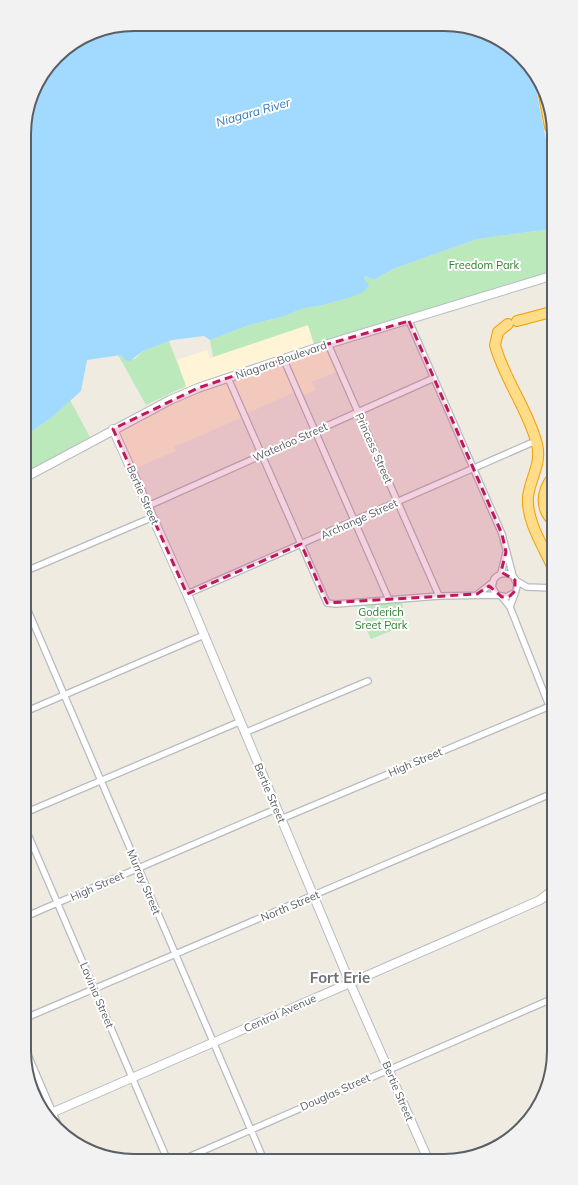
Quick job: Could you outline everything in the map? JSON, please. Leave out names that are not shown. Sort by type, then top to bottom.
[{"type":"highway","points":[[547,313],[512,323],[498,332],[495,345],[537,443],[537,465],[529,490],[528,503],[533,522],[547,554]]},
{"type":"highway","points":[[547,486],[544,499],[547,512]]},
{"type":"main road","name":"Niagara Boulevard","points":[[31,474],[113,429],[170,400],[283,358],[409,321],[547,277]]},
{"type":"main road","name":"Bertie Street","points":[[113,429],[187,594],[350,983],[389,1068],[426,1154]]},
{"type":"main road","name":"Central Avenue","points":[[51,1113],[523,908],[547,894]]},
{"type":"street","points":[[409,321],[502,534],[514,578],[514,592],[510,607]]},
{"type":"street","name":"Princess Street","points":[[328,344],[439,596]]},
{"type":"street","points":[[283,358],[389,600]]},
{"type":"street","points":[[228,378],[326,601],[336,604],[477,594],[510,596],[514,592],[527,588],[547,588]]},
{"type":"street","name":"Waterloo Street","points":[[148,506],[434,378]]},
{"type":"street","name":"Archange Street","points":[[187,594],[473,469],[531,442]]},
{"type":"street","points":[[31,569],[153,517]]},
{"type":"street","points":[[477,594],[492,583],[501,573],[506,552]]},
{"type":"street","points":[[501,573],[509,574],[527,588]]},
{"type":"street","points":[[492,583],[492,587],[510,607],[547,699]]},
{"type":"street","name":"Murray Street","points":[[31,617],[261,1154]]},
{"type":"street","points":[[31,709],[204,635]]},
{"type":"street","points":[[244,733],[368,681]]},
{"type":"street","name":"High Street","points":[[281,819],[547,707]]},
{"type":"street","points":[[31,810],[240,722]]},
{"type":"street","name":"North Street","points":[[31,1016],[547,796]]},
{"type":"street","name":"High Street","points":[[31,914],[276,809]]},
{"type":"street","name":"Lavinia Street","points":[[31,841],[165,1154]]},
{"type":"street","name":"Douglas Street","points":[[196,1154],[389,1068],[547,1000]]},
{"type":"street","points":[[32,1066],[51,1112]]},
{"type":"highlighted area","points":[[409,321],[502,534],[506,552],[501,572],[515,580],[515,591],[510,596],[502,597],[489,586],[477,594],[327,603],[301,544],[187,594],[113,429],[198,388],[328,344]]},
{"type":"shaded area","points":[[308,325],[315,348],[328,344],[340,370],[312,382],[316,390],[300,397],[297,391],[241,416],[241,418],[174,447],[176,451],[131,470],[113,429],[188,392],[177,360],[207,350],[210,358]]},
{"type":"green space","name":"Freedom Park","points":[[547,230],[547,274],[314,344],[308,325],[213,357],[210,340],[249,325],[285,316],[301,309],[348,298],[365,276],[374,280],[393,269],[477,239]]},
{"type":"green space","points":[[169,341],[186,386],[146,405],[118,355],[121,355],[126,360],[135,359],[143,351]]},
{"type":"green space","points":[[70,400],[90,437],[31,471],[31,432],[51,418]]},
{"type":"green space","name":"Goderich Sreet Park","points":[[402,602],[406,625],[371,639],[366,629],[364,605]]},
{"type":"water","name":"Niagara River","points":[[134,31],[444,31],[477,36],[501,48],[521,66],[530,77],[542,101],[546,121],[547,230],[477,239],[393,269],[374,280],[365,276],[364,279],[369,286],[362,293],[323,305],[301,309],[285,316],[249,325],[210,340],[204,336],[172,340],[143,351],[130,361],[126,361],[121,355],[87,360],[81,391],[51,418],[31,432],[31,127],[35,107],[45,83],[52,71],[77,48],[101,36]]},
{"type":"pier","points":[[536,89],[542,101],[545,114],[547,145]]},
{"type":"district","name":"Fort Erie","points":[[340,977]]}]
